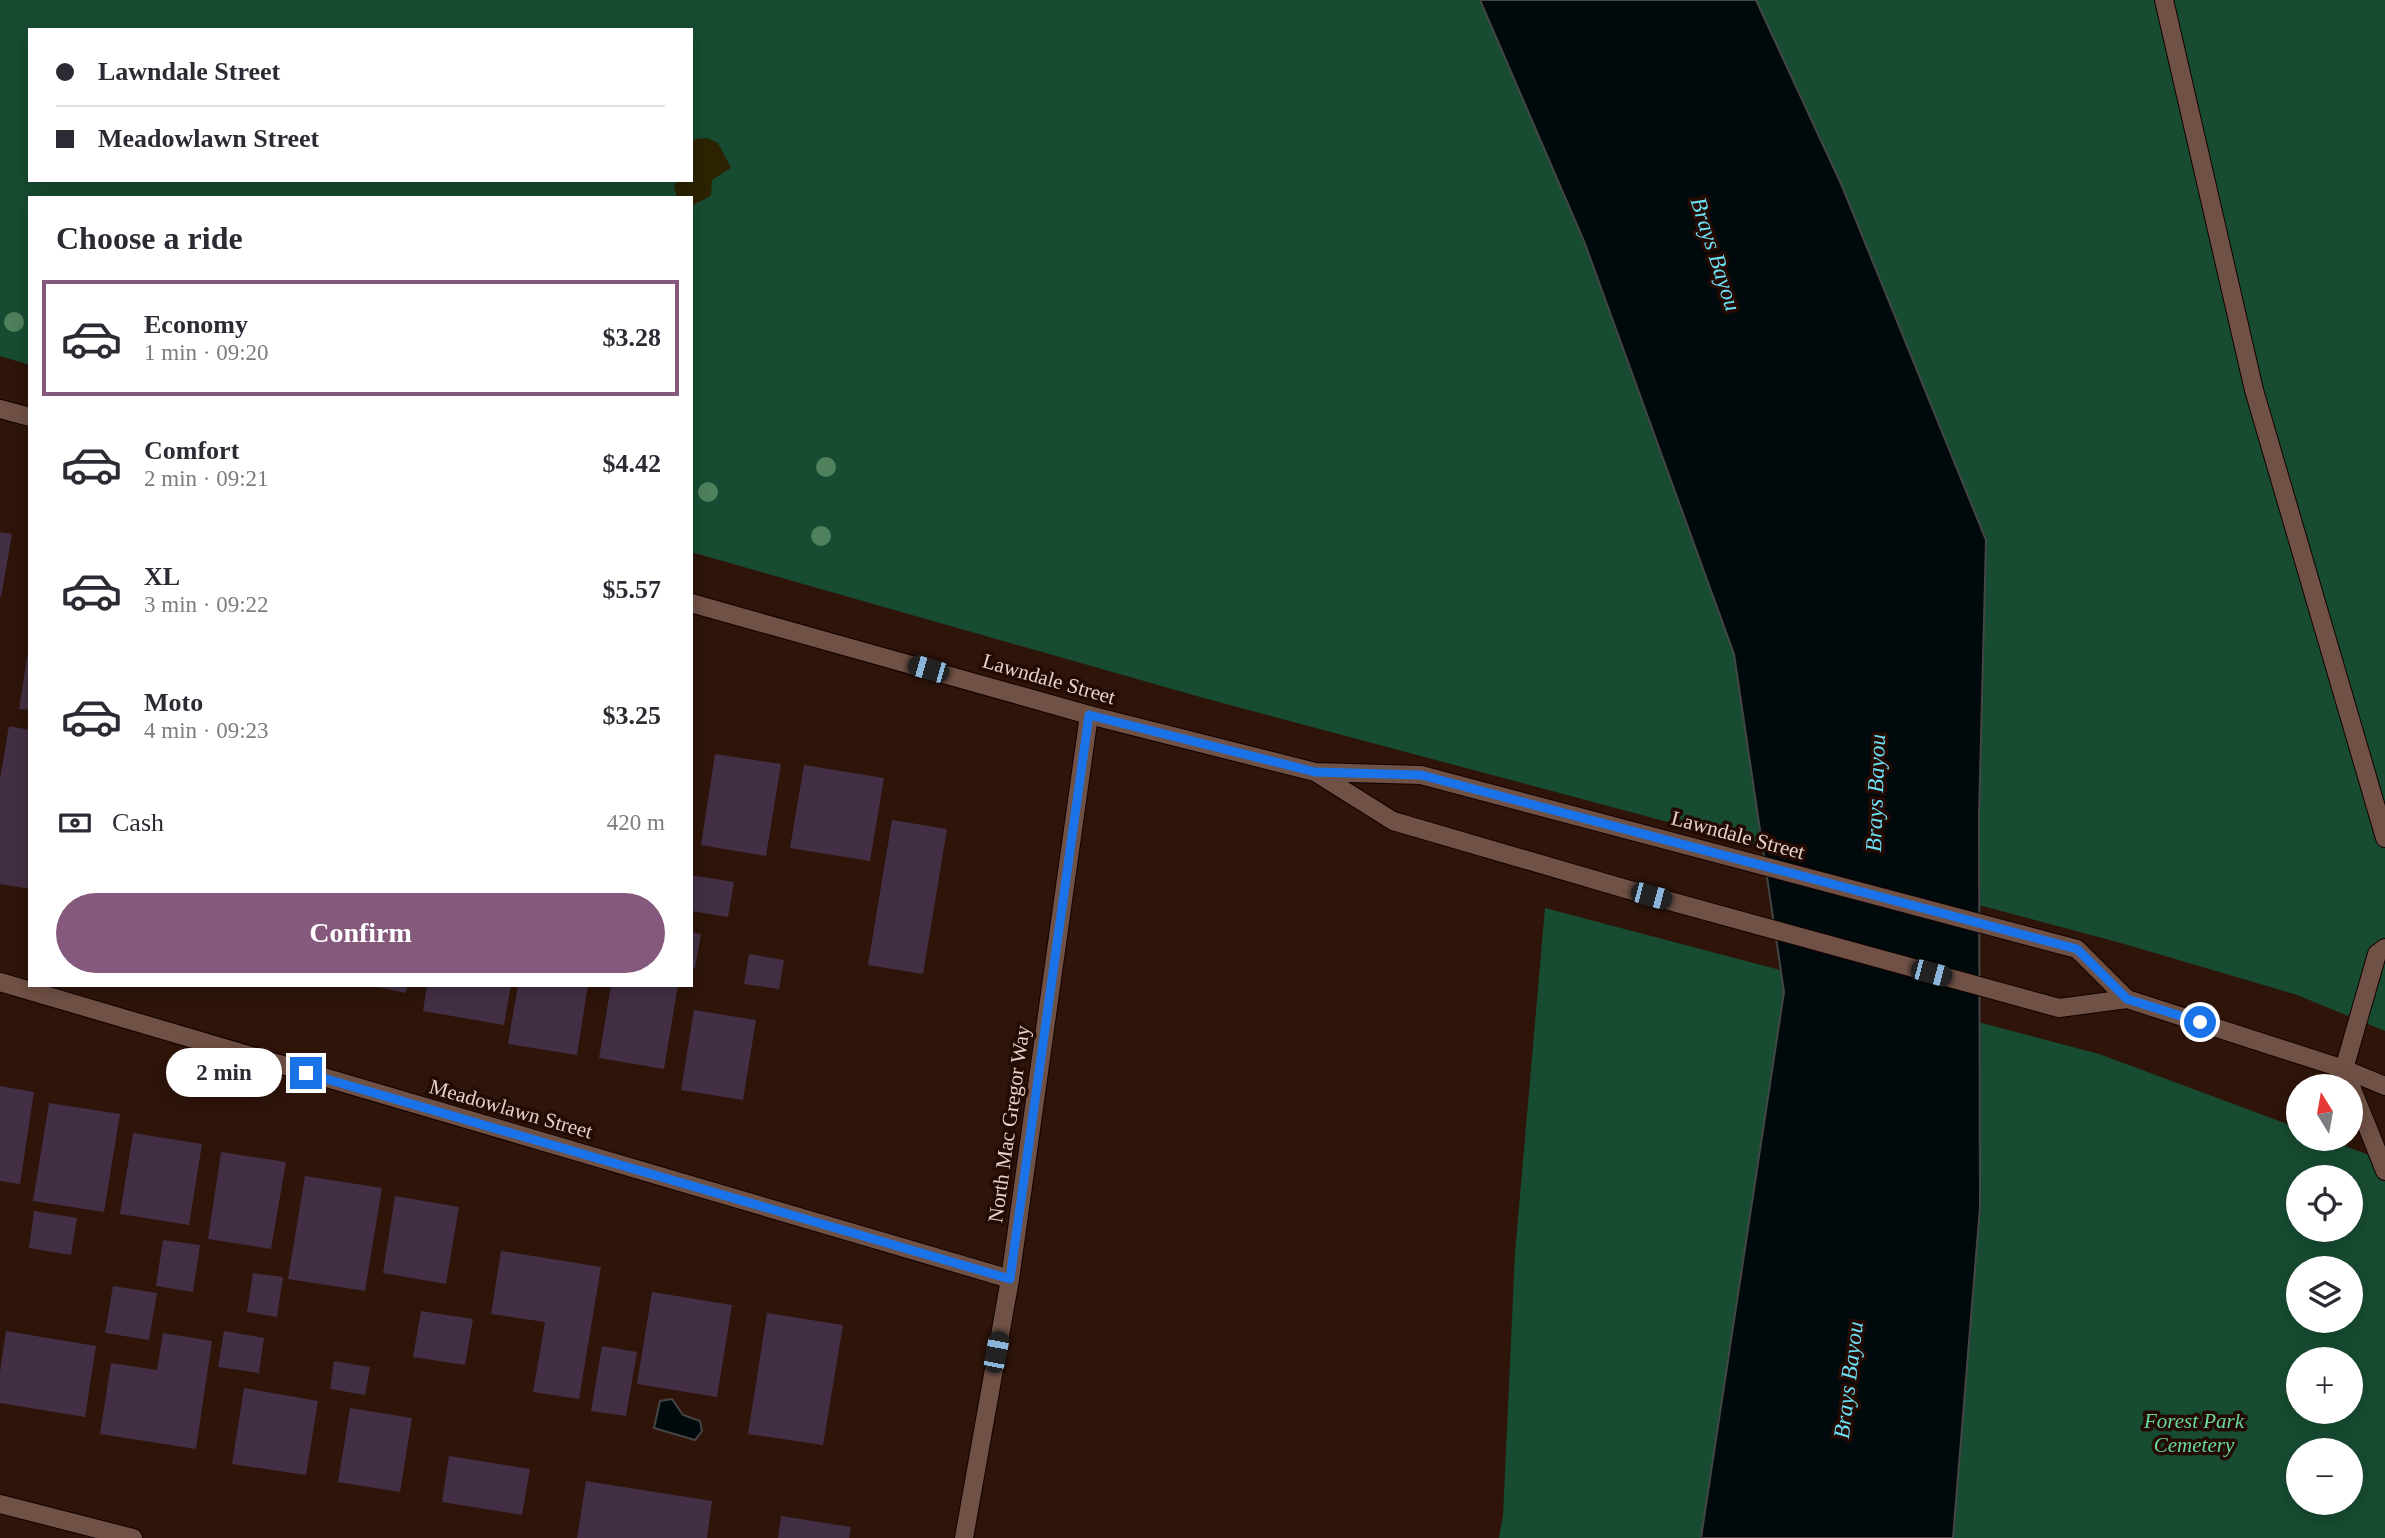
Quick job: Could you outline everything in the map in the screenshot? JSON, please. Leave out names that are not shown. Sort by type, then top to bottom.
[{"type":"main road","points":[[2164,0],[2253,390],[2385,838]]},
{"type":"main road","points":[[0,409],[28,416]]},
{"type":"main road","name":"Lawndale Street","points":[[693,604],[1089,715],[1315,772],[1421,775],[2077,949],[2127,999]]},
{"type":"main road","name":"North Mac Gregor Way","points":[[964,1538],[1010,1279],[1089,715]]},
{"type":"main road","name":"Lawndale Street","points":[[1315,772],[1393,821],[1626,889],[2059,1008],[2127,999],[2344,1069],[2385,1086]]},
{"type":"main road","points":[[2385,948],[2377,954],[2344,1069],[2385,1171]]},
{"type":"main road","name":"Meadowlawn Street","points":[[0,982],[1010,1279]]},
{"type":"main road","points":[[0,1504],[133,1538]]},
{"type":"green space","points":[[0,0],[2385,0],[2385,1031],[2297,995],[2121,943],[1200,697],[693,553],[693,196],[28,196],[28,364],[0,356]]},
{"type":"green space","name":"Forest Park Cemetery","points":[[1545,908],[2099,1054],[2286,1124],[2286,1152],[2361,1152],[2385,1161],[2385,1538],[1499,1538],[1503,1516],[1515,1253]]},
{"type":"sand","points":[[707,138],[718,143],[731,168],[712,180],[711,196],[693,205],[693,196],[676,196],[674,186],[676,182],[693,182],[695,139]]},
{"type":"water","name":"Brays Bayou","points":[[1480,0],[1756,0],[1842,186],[1986,540],[1979,815],[1980,1207],[1953,1538],[1701,1538],[1784,992],[1734,654],[1584,241]]},
{"type":"water","points":[[672,1399],[683,1415],[700,1421],[702,1431],[695,1440],[654,1428],[660,1401]]},
{"type":"building","points":[[0,532],[12,534],[1,597],[0,597]]},
{"type":"building","points":[[28,651],[28,710],[19,709]]},
{"type":"building","points":[[9,726],[28,730],[28,889],[0,884],[0,779]]},
{"type":"building","points":[[715,754],[781,764],[766,856],[701,845]]},
{"type":"building","points":[[804,765],[884,778],[870,861],[790,848]]},
{"type":"building","points":[[892,820],[947,829],[923,974],[868,965]]},
{"type":"building","points":[[693,875],[734,882],[728,917],[693,911]]},
{"type":"building","points":[[693,932],[701,934],[693,968]]},
{"type":"building","points":[[749,954],[784,960],[779,989],[744,984]]},
{"type":"building","points":[[378,987],[407,987],[406,993]]},
{"type":"building","points":[[427,987],[511,987],[504,1025],[423,1011]]},
{"type":"building","points":[[518,987],[588,987],[577,1055],[508,1044]]},
{"type":"building","points":[[611,987],[678,987],[664,1069],[599,1058]]},
{"type":"building","points":[[694,1010],[756,1020],[743,1100],[681,1090]]},
{"type":"building","points":[[0,1086],[34,1092],[20,1184],[0,1181]]},
{"type":"building","points":[[49,1103],[120,1114],[104,1212],[33,1201]]},
{"type":"building","points":[[133,1133],[202,1144],[189,1225],[120,1214]]},
{"type":"building","points":[[221,1152],[286,1162],[271,1249],[208,1239]]},
{"type":"building","points":[[305,1176],[382,1188],[365,1291],[288,1279]]},
{"type":"building","points":[[395,1196],[459,1207],[446,1284],[383,1273]]},
{"type":"building","points":[[34,1211],[77,1218],[71,1255],[29,1248]]},
{"type":"building","points":[[163,1240],[200,1245],[193,1292],[156,1286]]},
{"type":"building","points":[[501,1251],[601,1267],[579,1399],[533,1392],[545,1322],[491,1314]]},
{"type":"building","points":[[253,1273],[283,1277],[277,1317],[247,1312]]},
{"type":"building","points":[[113,1286],[157,1293],[149,1340],[105,1333]]},
{"type":"building","points":[[652,1292],[732,1305],[717,1397],[637,1384]]},
{"type":"building","points":[[421,1311],[473,1319],[465,1365],[413,1357]]},
{"type":"building","points":[[767,1313],[843,1325],[823,1445],[748,1434]]},
{"type":"building","points":[[6,1331],[96,1346],[85,1417],[0,1403],[0,1372]]},
{"type":"building","points":[[224,1331],[264,1338],[259,1373],[218,1367]]},
{"type":"building","points":[[163,1333],[212,1341],[196,1449],[100,1434],[111,1363],[157,1370]]},
{"type":"building","points":[[602,1346],[637,1352],[626,1416],[591,1411]]},
{"type":"building","points":[[334,1361],[370,1367],[365,1395],[330,1389]]},
{"type":"building","points":[[244,1388],[318,1401],[306,1475],[232,1464]]},
{"type":"building","points":[[350,1408],[412,1418],[400,1492],[338,1482]]},
{"type":"building","points":[[449,1456],[530,1469],[522,1515],[442,1502]]},
{"type":"building","points":[[586,1481],[712,1501],[707,1538],[577,1538]]},
{"type":"building","points":[[781,1516],[851,1527],[849,1538],[778,1538]]},
{"type":"route","points":[[306,1073],[1010,1279],[1089,715],[1315,772],[1421,775],[2077,949],[2127,999],[2200,1022]]}]
